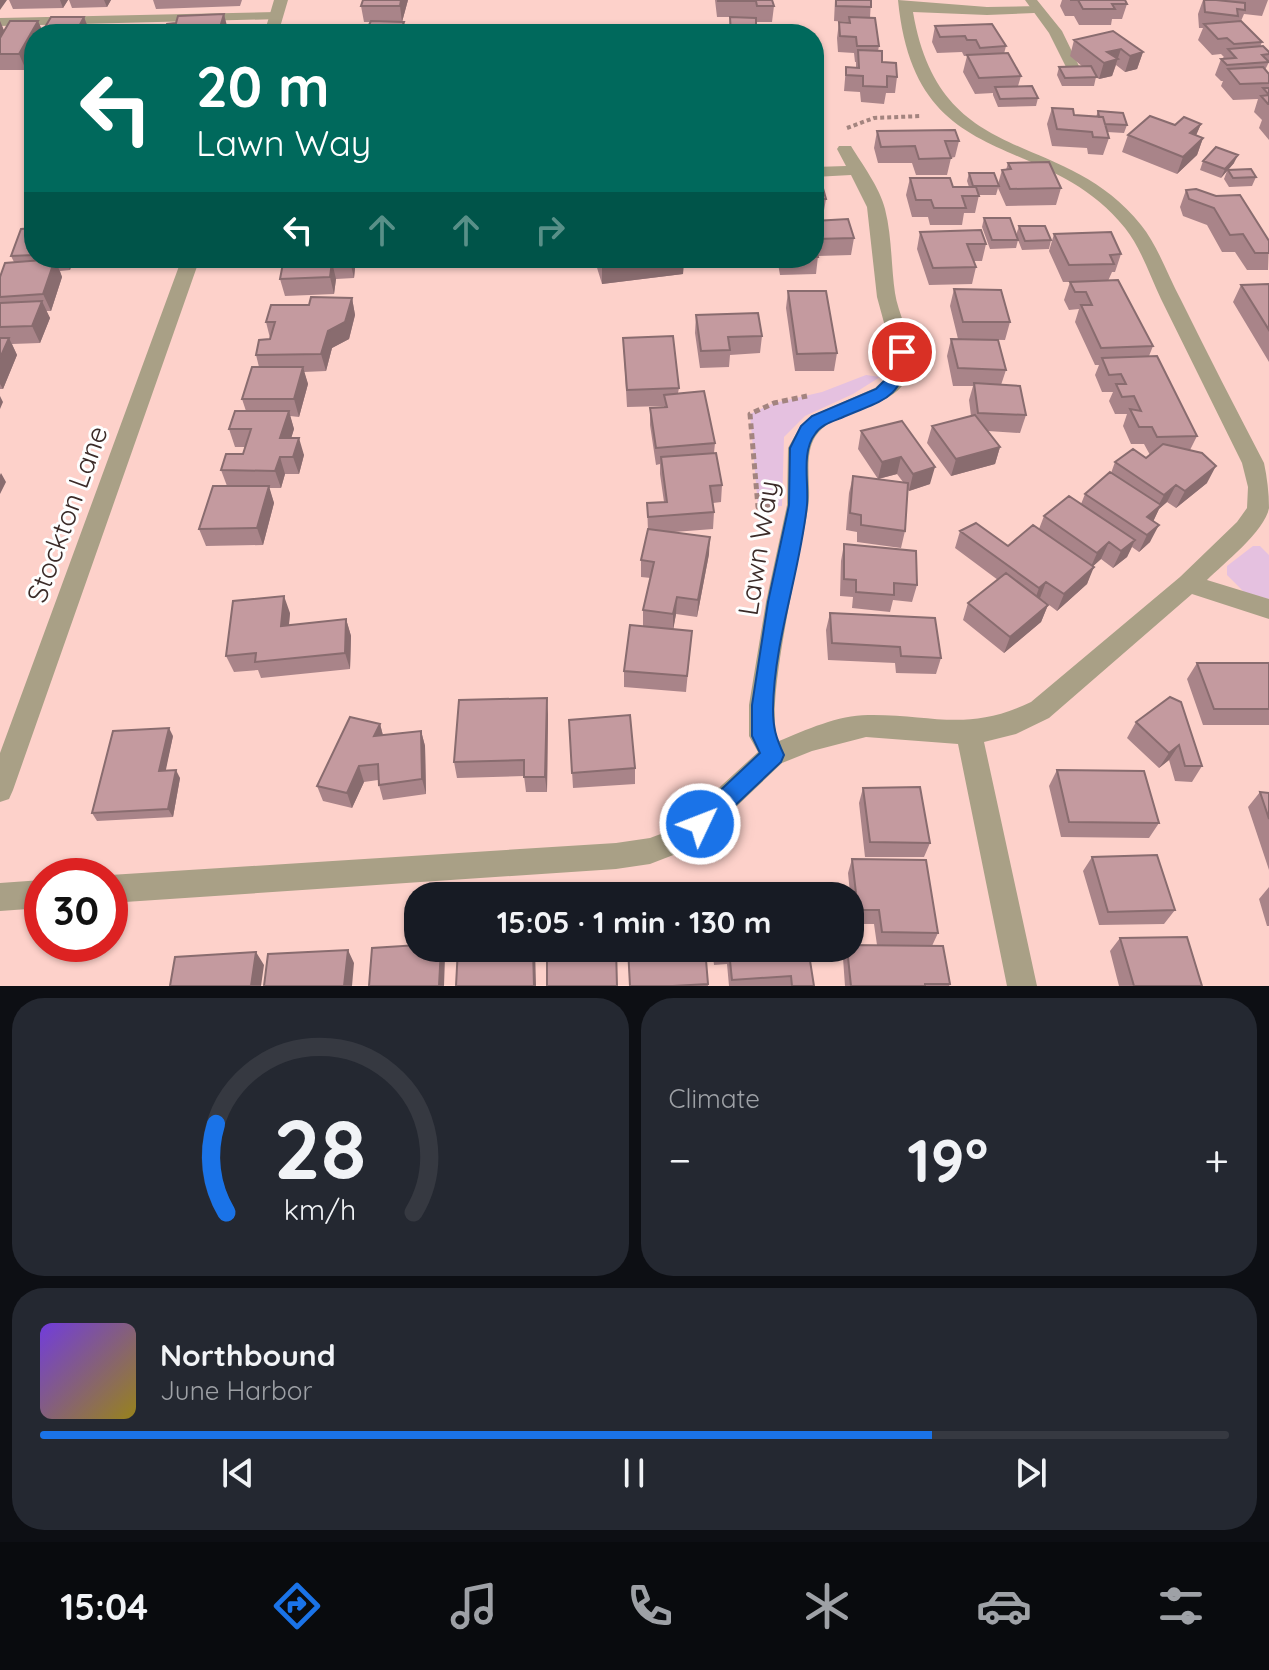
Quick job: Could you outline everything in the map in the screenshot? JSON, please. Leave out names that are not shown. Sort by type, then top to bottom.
[{"type":"street","points":[[274,24],[281,0]]},
{"type":"street","points":[[128,888],[616,856],[650,851],[684,838],[773,755],[846,729],[866,726],[969,733],[1007,726],[1040,710],[1188,584],[1245,528],[1264,520],[1253,463],[1136,230],[1116,208],[1079,180],[984,137],[950,115],[928,84],[913,43],[905,3],[987,11],[1033,4]]},
{"type":"street","points":[[0,22],[276,16]]},
{"type":"street","name":"Lawn Way","points":[[773,755],[762,736],[762,705],[778,602],[798,505],[799,448],[808,430],[818,421],[882,393],[896,380],[901,365],[902,352],[886,297],[876,207],[845,149]]},
{"type":"street","points":[[824,172],[857,170]]},
{"type":"street","name":"Stockton Lane","points":[[0,790],[187,268]]},
{"type":"street","points":[[1188,584],[1269,609]]},
{"type":"street","points":[[969,733],[1022,986]]},
{"type":"street","points":[[0,897],[24,895]]},
{"type":"lane","points":[[1033,4],[1057,34],[1064,56],[1072,66]]},
{"type":"path","points":[[845,149],[846,129],[858,121],[877,117],[950,115]]},
{"type":"shaded area","points":[[866,375],[880,377],[853,394],[805,416],[784,437],[782,506],[758,507],[750,414],[774,403],[822,392]]},
{"type":"shaded area","points":[[1253,546],[1260,546],[1269,555],[1269,599],[1244,592],[1227,575],[1227,566]]},
{"type":"building","points":[[363,0],[401,0],[400,6],[361,6]]},
{"type":"building","points":[[718,0],[772,0],[774,6],[757,6],[756,1]]},
{"type":"building","points":[[836,0],[871,0],[871,7],[836,6]]},
{"type":"building","points":[[1078,0],[1125,0],[1127,4],[1112,4],[1115,9],[1083,9]]},
{"type":"building","points":[[1204,0],[1245,3],[1245,10],[1237,9],[1238,16],[1205,12]]},
{"type":"building","points":[[224,14],[221,24],[167,24],[176,23],[178,16]]},
{"type":"building","points":[[51,17],[84,17],[80,24],[47,24]]},
{"type":"building","points":[[730,17],[756,18],[756,24],[730,24]]},
{"type":"building","points":[[849,17],[875,18],[879,46],[857,46],[856,37],[840,36],[839,22],[850,23]]},
{"type":"building","points":[[10,21],[38,21],[36,24],[24,24],[24,45],[19,54],[0,54],[0,38]]},
{"type":"building","points":[[371,21],[404,22],[403,24],[370,24]]},
{"type":"building","points":[[1241,21],[1262,42],[1234,44],[1227,38],[1218,39],[1204,24]]},
{"type":"building","points":[[992,24],[1006,46],[980,48],[976,40],[967,40],[965,36],[940,37],[935,26]]},
{"type":"building","points":[[1113,31],[1143,52],[1130,56],[1121,49],[1107,52],[1118,59],[1104,63],[1074,40]]},
{"type":"building","points":[[1263,46],[1269,54],[1262,55],[1269,62],[1227,65],[1221,59],[1236,58],[1228,49]]},
{"type":"building","points":[[858,50],[882,51],[882,62],[896,63],[897,77],[887,76],[887,87],[863,86],[863,76],[846,75],[846,67],[859,68]]},
{"type":"building","points":[[1008,53],[1021,76],[979,78],[967,55]]},
{"type":"building","points":[[1091,66],[1097,77],[1065,78],[1059,67]]},
{"type":"building","points":[[1263,67],[1269,74],[1269,83],[1240,84],[1228,69]]},
{"type":"building","points":[[1032,86],[1038,98],[1000,99],[995,87]]},
{"type":"building","points":[[1052,108],[1073,109],[1074,115],[1103,117],[1109,138],[1093,137],[1092,132],[1057,129]]},
{"type":"building","points":[[1098,111],[1123,113],[1127,125],[1105,124]]},
{"type":"building","points":[[1150,116],[1175,125],[1184,117],[1201,124],[1190,133],[1203,138],[1183,157],[1128,135]]},
{"type":"building","points":[[955,130],[959,141],[945,141],[951,158],[919,159],[915,146],[881,147],[877,131]]},
{"type":"building","points":[[1216,147],[1238,155],[1225,169],[1203,161]]},
{"type":"building","points":[[1049,162],[1061,188],[1010,189],[1002,170],[1011,169],[1008,163]]},
{"type":"building","points":[[1251,169],[1256,177],[1233,178],[1228,170]]},
{"type":"building","points":[[969,173],[994,173],[999,186],[973,186]]},
{"type":"building","points":[[910,178],[950,178],[953,187],[976,187],[979,196],[962,196],[966,208],[934,208],[931,200],[916,200]]},
{"type":"building","points":[[1196,189],[1216,196],[1240,195],[1269,241],[1269,253],[1255,253],[1243,234],[1230,235],[1214,208],[1189,199],[1186,190]]},
{"type":"building","points":[[984,218],[1010,218],[1018,240],[992,240]]},
{"type":"building","points":[[848,219],[854,238],[824,239],[824,220]]},
{"type":"building","points":[[1019,226],[1045,226],[1051,240],[1025,241]]},
{"type":"building","points":[[21,229],[24,229],[24,255],[11,256]]},
{"type":"building","points":[[981,230],[986,244],[967,244],[976,267],[933,268],[920,232]]},
{"type":"building","points":[[1111,232],[1121,254],[1110,255],[1114,264],[1069,265],[1054,234]]},
{"type":"building","points":[[24,261],[24,268],[52,268],[43,294],[0,297],[0,277],[5,263]]},
{"type":"building","points":[[282,268],[331,268],[330,277],[280,279]]},
{"type":"building","points":[[1118,280],[1153,346],[1101,348],[1081,305],[1092,305],[1086,292],[1075,292],[1070,282]]},
{"type":"building","points":[[1269,284],[1269,330],[1241,285]]},
{"type":"building","points":[[954,289],[1001,290],[1010,322],[963,322]]},
{"type":"building","points":[[788,291],[826,291],[837,353],[797,354]]},
{"type":"building","points":[[311,297],[352,298],[345,322],[328,331],[321,354],[256,355],[259,340],[270,339],[275,322],[266,322],[271,305],[309,305]]},
{"type":"building","points":[[42,301],[32,326],[0,327],[0,303]]},
{"type":"building","points":[[758,313],[762,336],[728,337],[730,350],[701,351],[696,315]]},
{"type":"building","points":[[673,336],[679,388],[627,390],[623,338]]},
{"type":"building","points":[[0,338],[9,338],[0,358]]},
{"type":"building","points":[[951,339],[998,340],[1006,370],[958,368]]},
{"type":"building","points":[[1157,356],[1197,436],[1157,437],[1152,427],[1139,427],[1130,409],[1141,411],[1134,396],[1122,397],[1116,384],[1126,384],[1121,374],[1109,375],[1102,358]]},
{"type":"building","points":[[252,367],[303,367],[294,399],[242,399]]},
{"type":"building","points":[[974,383],[1020,386],[1026,415],[978,413]]},
{"type":"building","points":[[704,391],[715,443],[656,448],[650,408],[667,407],[664,395]]},
{"type":"building","points":[[235,411],[289,411],[280,438],[299,438],[293,457],[280,457],[275,471],[221,470],[226,454],[243,454],[251,429],[229,429]]},
{"type":"building","points":[[975,415],[1000,447],[956,459],[932,426]]},
{"type":"building","points":[[902,421],[935,467],[913,474],[901,457],[882,462],[861,431]]},
{"type":"building","points":[[1163,444],[1202,453],[1216,466],[1185,491],[1176,485],[1164,495],[1115,462],[1133,449],[1146,458]]},
{"type":"building","points":[[716,453],[722,485],[710,486],[714,512],[648,517],[647,503],[667,502],[661,457]]},
{"type":"building","points":[[1110,472],[1161,505],[1147,517],[1159,525],[1147,535],[1085,494]]},
{"type":"building","points":[[853,476],[908,483],[905,531],[861,525],[861,515],[850,513]]},
{"type":"building","points":[[213,486],[269,486],[257,528],[199,529]]},
{"type":"building","points":[[1069,496],[1135,540],[1121,551],[1109,542],[1097,553],[1044,516]]},
{"type":"building","points":[[976,523],[1008,546],[1033,525],[1094,567],[1064,594],[1046,582],[1039,588],[960,531]]},
{"type":"building","points":[[648,529],[710,537],[698,600],[677,597],[673,614],[643,610],[654,562],[641,560]]},
{"type":"building","points":[[844,544],[916,551],[917,585],[894,583],[894,595],[856,592],[856,580],[844,579]]},
{"type":"building","points":[[1006,573],[1048,605],[1010,637],[968,603]]},
{"type":"building","points":[[284,596],[281,626],[346,619],[345,653],[255,662],[256,653],[226,656],[233,601]]},
{"type":"building","points":[[830,613],[935,618],[941,658],[901,656],[900,647],[832,643]]},
{"type":"building","points":[[630,625],[692,631],[687,676],[624,671]]},
{"type":"building","points":[[1197,663],[1269,663],[1269,709],[1214,709]]},
{"type":"building","points":[[1170,697],[1181,702],[1202,766],[1185,766],[1179,745],[1169,753],[1136,722]]},
{"type":"building","points":[[547,698],[545,777],[524,777],[524,760],[454,762],[459,700]]},
{"type":"building","points":[[630,715],[635,768],[572,773],[569,720]]},
{"type":"building","points":[[350,717],[380,724],[374,736],[421,731],[422,779],[379,785],[378,764],[359,766],[347,793],[317,786]]},
{"type":"building","points":[[169,728],[159,771],[176,770],[168,809],[92,813],[113,731]]},
{"type":"building","points":[[1057,770],[1144,771],[1159,823],[1069,822]]},
{"type":"building","points":[[920,787],[930,843],[870,842],[863,788]]},
{"type":"building","points":[[1260,792],[1269,793],[1269,819]]},
{"type":"building","points":[[1157,855],[1175,910],[1108,912],[1092,857]]},
{"type":"building","points":[[852,859],[926,860],[938,933],[882,932],[879,910],[864,910],[864,882],[855,882]]},
{"type":"building","points":[[1187,937],[1202,986],[1134,986],[1120,938]]},
{"type":"building","points":[[864,945],[943,946],[950,984],[851,986],[848,962],[864,962]]},
{"type":"building","points":[[404,946],[404,962],[440,962],[439,986],[369,986],[372,948]]},
{"type":"building","points":[[348,950],[344,986],[264,986],[268,954]]},
{"type":"building","points":[[256,952],[251,986],[170,986],[175,957]]},
{"type":"building","points":[[457,962],[533,962],[534,986],[456,986]]},
{"type":"building","points":[[547,962],[616,962],[617,986],[547,986]]},
{"type":"building","points":[[629,962],[706,962],[708,984],[630,986]]},
{"type":"building","points":[[730,962],[810,962],[814,986],[792,986],[791,976],[732,980]]},
{"type":"route","points":[[700,824],[773,755],[762,736],[762,705],[778,602],[795,528],[799,448],[808,430],[818,421],[865,403],[896,380],[902,352]]}]
